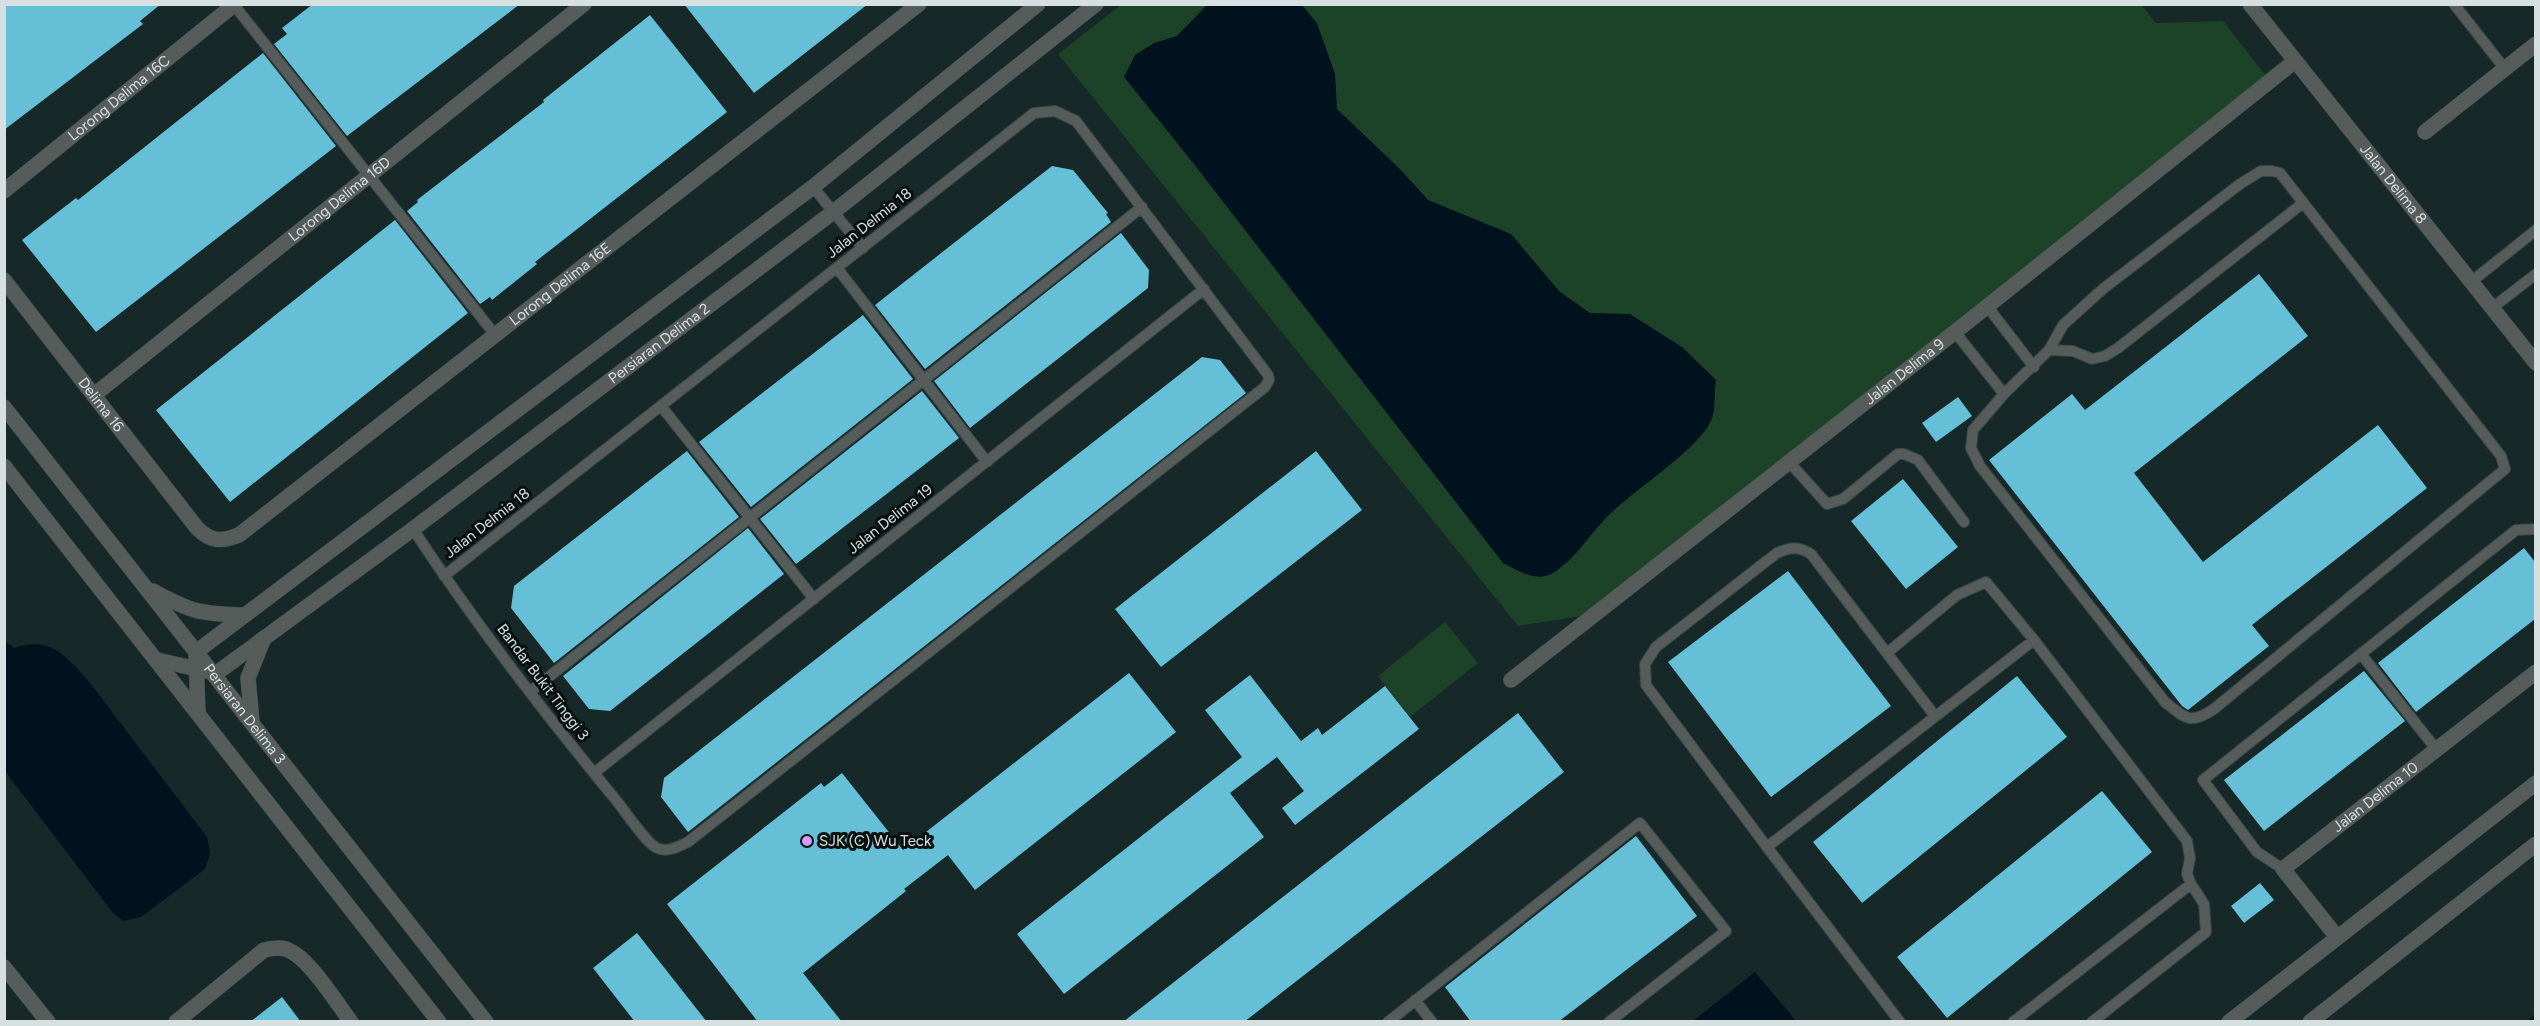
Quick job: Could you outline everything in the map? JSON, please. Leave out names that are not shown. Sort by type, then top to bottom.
[{"type":"street","name":"Lorong Delima 16D","points":[[94,395],[584,4]]},
{"type":"street","name":"Lorong Delima 16E","points":[[197,528],[207,538],[222,542],[239,535],[919,4]]},
{"type":"street","points":[[198,714],[196,652],[813,187],[1038,4]]},
{"type":"street","name":"Persiaran Delima 2","points":[[214,675],[413,529],[832,213],[1096,4]]},
{"type":"street","name":"Jalan Delima 8","points":[[2250,4],[2535,363]]},
{"type":"street","name":"Lorong Delima 16C","points":[[4,191],[234,5]]},
{"type":"street","points":[[2425,132],[2535,44]]},
{"type":"street","name":"Jalan Delima 9","points":[[1511,680],[1955,332],[2295,61]]},
{"type":"street","name":"Delima 16","points":[[4,280],[197,528]]},
{"type":"street","name":"Persiaran Delima 3","points":[[4,407],[486,1022]]},
{"type":"street","points":[[4,466],[439,1022]]},
{"type":"street","points":[[145,587],[183,608],[202,614],[244,615]]},
{"type":"street","points":[[252,723],[248,678],[264,638]]},
{"type":"street","points":[[157,660],[197,668],[214,675]]},
{"type":"street","name":"Jalan Delima 10","points":[[2283,869],[2535,672]]},
{"type":"street","points":[[2229,1022],[2535,783]]},
{"type":"street","points":[[2310,1022],[2535,844]]},
{"type":"street","points":[[2283,869],[2337,938]]},
{"type":"street","points":[[176,1022],[264,950],[277,947],[291,951],[304,962],[351,1022]]},
{"type":"street","points":[[4,967],[48,1022]]},
{"type":"lane","points":[[2454,4],[2505,69]]},
{"type":"lane","points":[[234,5],[496,336]]},
{"type":"lane","name":"Jalan Delmia 18","points":[[444,576],[1034,113],[1056,111],[1076,121],[1264,368],[1269,381],[688,842],[672,849],[658,848]]},
{"type":"lane","points":[[2261,171],[2280,174],[2302,203],[2501,456],[2505,469],[2214,710],[2200,719],[2186,719],[2165,702],[1980,466],[1971,448],[1973,430],[2004,394],[2049,350],[2063,325],[2104,288],[2251,176],[2261,171]]},
{"type":"lane","points":[[813,187],[863,248]]},
{"type":"lane","points":[[2049,350],[2073,351],[2092,359],[2105,356],[2302,203]]},
{"type":"lane","points":[[531,691],[1142,207]]},
{"type":"lane","points":[[2471,282],[2535,230]]},
{"type":"lane","points":[[837,268],[987,462]]},
{"type":"lane","points":[[2492,308],[2535,273]]},
{"type":"lane","name":"Jalan Delima 19","points":[[594,773],[1204,289]]},
{"type":"lane","points":[[1987,306],[2034,367]]},
{"type":"lane","points":[[1955,332],[2004,394]]},
{"type":"lane","points":[[661,406],[814,598]]},
{"type":"lane","points":[[1789,462],[1827,504],[1843,499],[1898,454],[1910,455],[1918,460],[1964,522]]},
{"type":"lane","name":"Bandar Bukit Tinggi 3","points":[[413,529],[444,576],[531,691],[594,773],[658,848]]},
{"type":"lane","points":[[2283,869],[2257,852],[2203,780],[2516,530],[2535,530]]},
{"type":"lane","points":[[1900,1022],[1646,685],[1645,664],[1656,647],[1777,553],[1792,547],[1803,549],[1811,554],[1935,716]]},
{"type":"lane","points":[[1887,653],[1957,595],[1986,582],[2034,640],[2187,840],[2190,858],[2187,874],[2204,904],[2206,932],[2092,1022]]},
{"type":"lane","points":[[1767,847],[2034,640]]},
{"type":"lane","points":[[2361,654],[2436,749]]},
{"type":"lane","points":[[1388,1022],[1640,824],[1726,931],[1609,1022]]},
{"type":"lane","points":[[2013,1022],[2191,884]]},
{"type":"lane","points":[[1415,1000],[1432,1022]]},
{"type":"green space","points":[[1122,4],[2141,4],[2156,23],[2223,21],[2267,77],[1588,615],[1518,626],[1058,54]]},
{"type":"green space","points":[[1445,622],[1478,663],[1410,717],[1378,676]]},
{"type":"water","points":[[1207,5],[1302,5],[1317,23],[1335,74],[1337,109],[1401,170],[1428,200],[1511,234],[1560,292],[1590,313],[1630,314],[1682,347],[1716,380],[1713,417],[1704,432],[1680,456],[1612,512],[1576,553],[1551,574],[1532,576],[1503,563],[1124,77],[1135,55],[1154,43],[1177,36]]},
{"type":"water","points":[[4,637],[7,643],[14,648],[38,644],[47,646],[71,662],[87,679],[207,837],[210,853],[205,869],[141,917],[123,921],[113,913],[5,771]]},
{"type":"water","points":[[1755,972],[1796,1021],[1693,1021]]},
{"type":"building","points":[[4,4],[161,4],[140,21],[143,24],[4,130]]},
{"type":"building","points":[[313,4],[520,4],[347,136],[274,44],[287,34],[282,28]]},
{"type":"building","points":[[684,4],[868,4],[754,93]]},
{"type":"building","points":[[650,15],[727,112],[535,262],[537,264],[492,300],[490,297],[480,304],[407,211],[418,202],[417,200],[544,102],[543,100]]},
{"type":"building","points":[[263,53],[336,146],[96,332],[22,240],[76,198],[78,200]]},
{"type":"building","points":[[1052,166],[1073,170],[1108,213],[1106,214],[1111,222],[925,369],[875,305]]},
{"type":"building","points":[[395,220],[468,313],[230,502],[156,410]]},
{"type":"building","points":[[1121,233],[1149,270],[1148,288],[970,428],[934,381]]},
{"type":"building","points":[[2259,274],[2308,336],[2134,473],[2203,562],[2378,425],[2427,488],[2252,625],[2269,646],[2188,710],[2182,706],[1989,460],[2072,394],[2085,410]]},
{"type":"building","points":[[863,315],[913,379],[751,507],[699,442]]},
{"type":"building","points":[[1202,357],[1220,360],[1246,393],[688,832],[661,797],[664,778]]},
{"type":"building","points":[[922,391],[959,438],[796,564],[760,519]]},
{"type":"building","points":[[1958,397],[1972,416],[1936,442],[1922,423]]},
{"type":"building","points":[[687,451],[739,517],[554,663],[511,608],[514,586]]},
{"type":"building","points":[[1316,451],[1362,510],[1161,667],[1115,609]]},
{"type":"building","points":[[1903,479],[1958,547],[1906,589],[1851,521]]},
{"type":"building","points":[[748,528],[784,574],[610,711],[589,709],[563,676]]},
{"type":"building","points":[[2524,548],[2535,562],[2535,619],[2416,712],[2378,663]]},
{"type":"building","points":[[1788,571],[1891,706],[1771,797],[1668,662]]},
{"type":"building","points":[[2364,671],[2405,721],[2264,831],[2224,780]]},
{"type":"building","points":[[1129,673],[1176,732],[975,890],[948,855],[803,973],[842,1022],[758,1022],[667,904],[821,783],[824,787],[842,773],[903,850]]},
{"type":"building","points":[[1250,675],[1301,741],[1318,728],[1322,735],[1385,686],[1419,729],[1295,825],[1282,808],[1304,791],[1277,757],[1230,793],[1264,837],[1064,994],[1017,934],[1242,757],[1205,710]]},
{"type":"building","points":[[2017,676],[2067,737],[1862,903],[1813,842]]},
{"type":"building","points":[[1518,713],[1564,772],[1244,1022],[1123,1022]]},
{"type":"building","points":[[2102,791],[2152,852],[1947,1018],[1897,957]]},
{"type":"building","points":[[1636,836],[1697,916],[1558,1022],[1471,1022],[1445,987]]},
{"type":"building","points":[[2260,883],[2274,900],[2244,923],[2231,906]]},
{"type":"building","points":[[637,933],[707,1022],[635,1022],[593,968]]},
{"type":"building","points":[[282,997],[301,1022],[250,1022]]},
{"type":"waterway","points":[[2532,1022],[2536,1018]]},
{"type":"place","name":"SJK (C) Wu Teck","points":[[807,841]]}]
